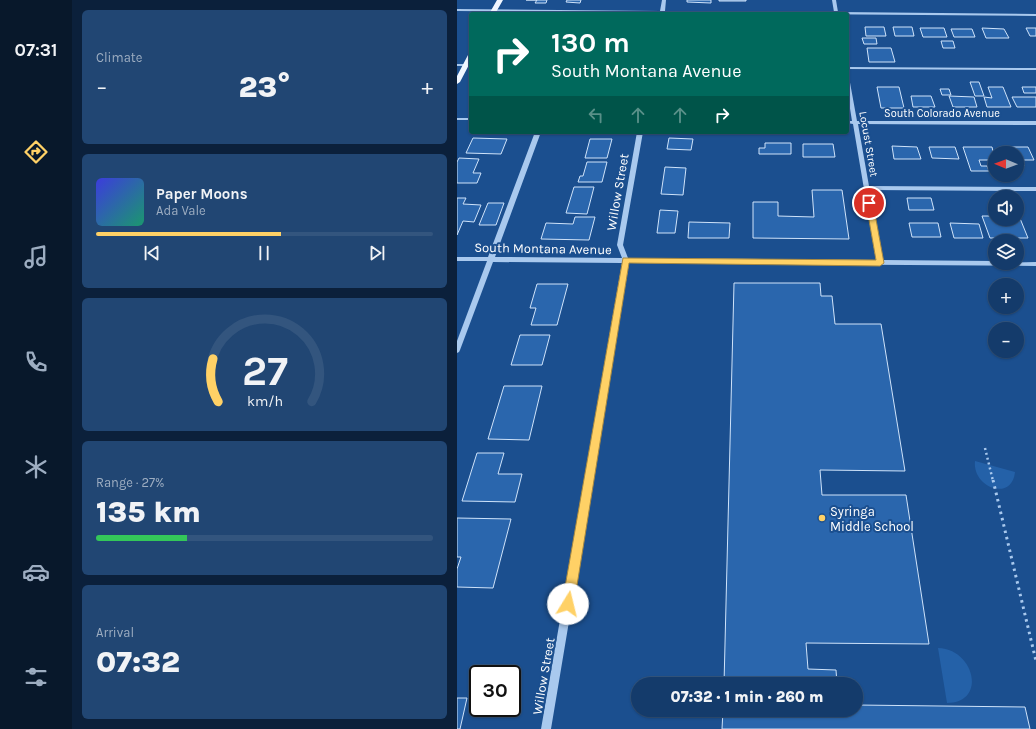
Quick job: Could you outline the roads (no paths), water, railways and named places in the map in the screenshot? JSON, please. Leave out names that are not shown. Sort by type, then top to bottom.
[{"type":"main road","points":[[493,12],[500,0]]},
{"type":"main road","points":[[457,82],[468,65]]},
{"type":"street","points":[[662,12],[664,0]]},
{"type":"street","points":[[834,0],[836,12]]},
{"type":"street","points":[[457,10],[493,12]]},
{"type":"street","points":[[849,14],[1036,15]]},
{"type":"street","points":[[457,65],[468,65]]},
{"type":"street","points":[[849,68],[1036,69]]},
{"type":"street","name":"Locust Street","points":[[849,88],[880,263]]},
{"type":"street","points":[[457,119],[469,119]]},
{"type":"street","name":"South Colorado Avenue","points":[[849,122],[1036,123]]},
{"type":"street","points":[[457,350],[537,134]]},
{"type":"street","name":"Willow Street","points":[[546,729],[626,260],[620,245],[640,134]]},
{"type":"street","points":[[867,188],[1036,189]]},
{"type":"street","name":"South Montana Avenue","points":[[457,259],[1036,264]]},
{"type":"place","name":"Syringa Middle School","points":[[822,518]]}]
